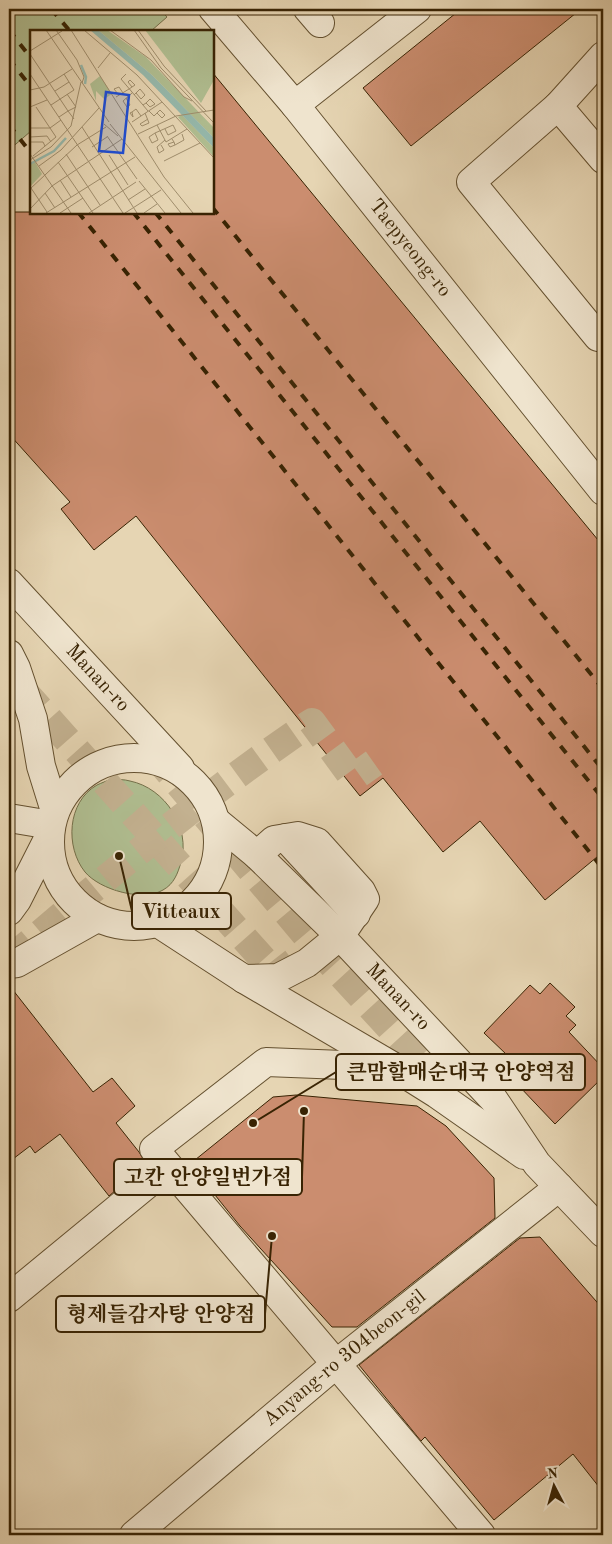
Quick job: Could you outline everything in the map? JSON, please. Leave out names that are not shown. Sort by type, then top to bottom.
[{"type":"street","name":"Taepyeong-ro","points":[[213,9],[295,105],[603,490]]},
{"type":"street","points":[[295,105],[417,9]]},
{"type":"street","points":[[603,56],[558,106],[471,182],[598,337],[603,332]]},
{"type":"street","points":[[558,106],[603,160]]},
{"type":"street","name":"Manan-ro","points":[[9,583],[186,775]]},
{"type":"street","points":[[9,654],[16,668],[33,719],[52,824],[54,870],[70,898],[97,918],[116,925],[137,926],[158,923],[187,909],[208,884],[218,854],[217,822],[210,804],[200,788],[186,775],[158,760],[127,757],[97,766],[72,784],[52,824],[17,900],[9,911]]},
{"type":"street","points":[[9,818],[52,824]]},
{"type":"street","name":"Manan-ro","points":[[217,822],[257,855],[340,936],[494,1100],[536,1164],[603,1233]]},
{"type":"street","points":[[244,979],[278,978],[307,964],[340,936],[365,899],[361,891],[317,842],[298,836],[274,840],[257,855]]},
{"type":"street","points":[[9,964],[17,963],[97,918]]},
{"type":"street","points":[[158,923],[244,979],[437,1094],[536,1164]]},
{"type":"street","points":[[9,1298],[266,1062],[394,1067]]},
{"type":"street","points":[[161,1158],[481,1535]]},
{"type":"street","name":"Anyang-ro 304beon-gil","points":[[134,1535],[336,1364],[559,1187]]},
{"type":"green space","points":[[9,9],[160,9],[167,17],[152,30],[30,30],[30,132],[9,150]]},
{"type":"green space","points":[[111,779],[130,781],[143,785],[154,792],[172,811],[178,823],[183,849],[181,862],[173,881],[163,890],[144,895],[111,889],[92,878],[85,872],[79,862],[72,838],[75,813],[87,793],[97,785]]},
{"type":"building","points":[[461,9],[581,9],[411,146],[363,88]]},
{"type":"building","points":[[214,74],[603,546],[603,852],[545,900],[480,821],[443,852],[383,778],[360,796],[136,516],[94,550],[61,509],[70,502],[9,434],[9,212],[30,212],[30,214],[214,214]]},
{"type":"building","points":[[550,983],[575,1007],[566,1016],[576,1025],[569,1032],[603,1068],[603,1077],[555,1124],[518,1085],[529,1076],[484,1033],[530,985],[540,994]]},
{"type":"building","points":[[9,985],[93,1092],[112,1078],[135,1106],[116,1123],[139,1152],[145,1162],[144,1166],[109,1196],[60,1134],[35,1153],[30,1146],[9,1162]]},
{"type":"building","points":[[296,1095],[417,1106],[446,1126],[494,1178],[495,1218],[357,1327],[332,1327],[240,1226],[190,1164],[273,1097]]},
{"type":"building","points":[[540,1237],[603,1309],[603,1492],[573,1454],[494,1520],[425,1437],[421,1441],[359,1365],[520,1238]]},
{"type":"tunnel","points":[[21,688],[277,975],[295,961]]},
{"type":"tunnel","points":[[9,960],[195,807],[272,749],[312,722],[353,778],[374,763]]},
{"type":"tunnel","points":[[152,752],[314,945],[434,1076]]},
{"type":"railway","points":[[51,9],[69,30]]},
{"type":"railway","points":[[9,30],[30,57]]},
{"type":"railway","points":[[9,59],[30,86]]},
{"type":"railway","points":[[9,125],[30,152]]},
{"type":"railway","points":[[214,209],[603,689]]},
{"type":"railway","points":[[80,214],[603,869]]},
{"type":"railway","points":[[135,214],[603,799]]},
{"type":"railway","points":[[157,214],[603,770]]},
{"type":"place","name":"Vitteaux","points":[[119,856]]},
{"type":"place","name":"고칸 안양일번가점","points":[[304,1111]]},
{"type":"place","name":"큰맘할매순대국 안양역점","points":[[253,1123]]},
{"type":"place","name":"형제들감자탕 안양점","points":[[272,1236]]}]
